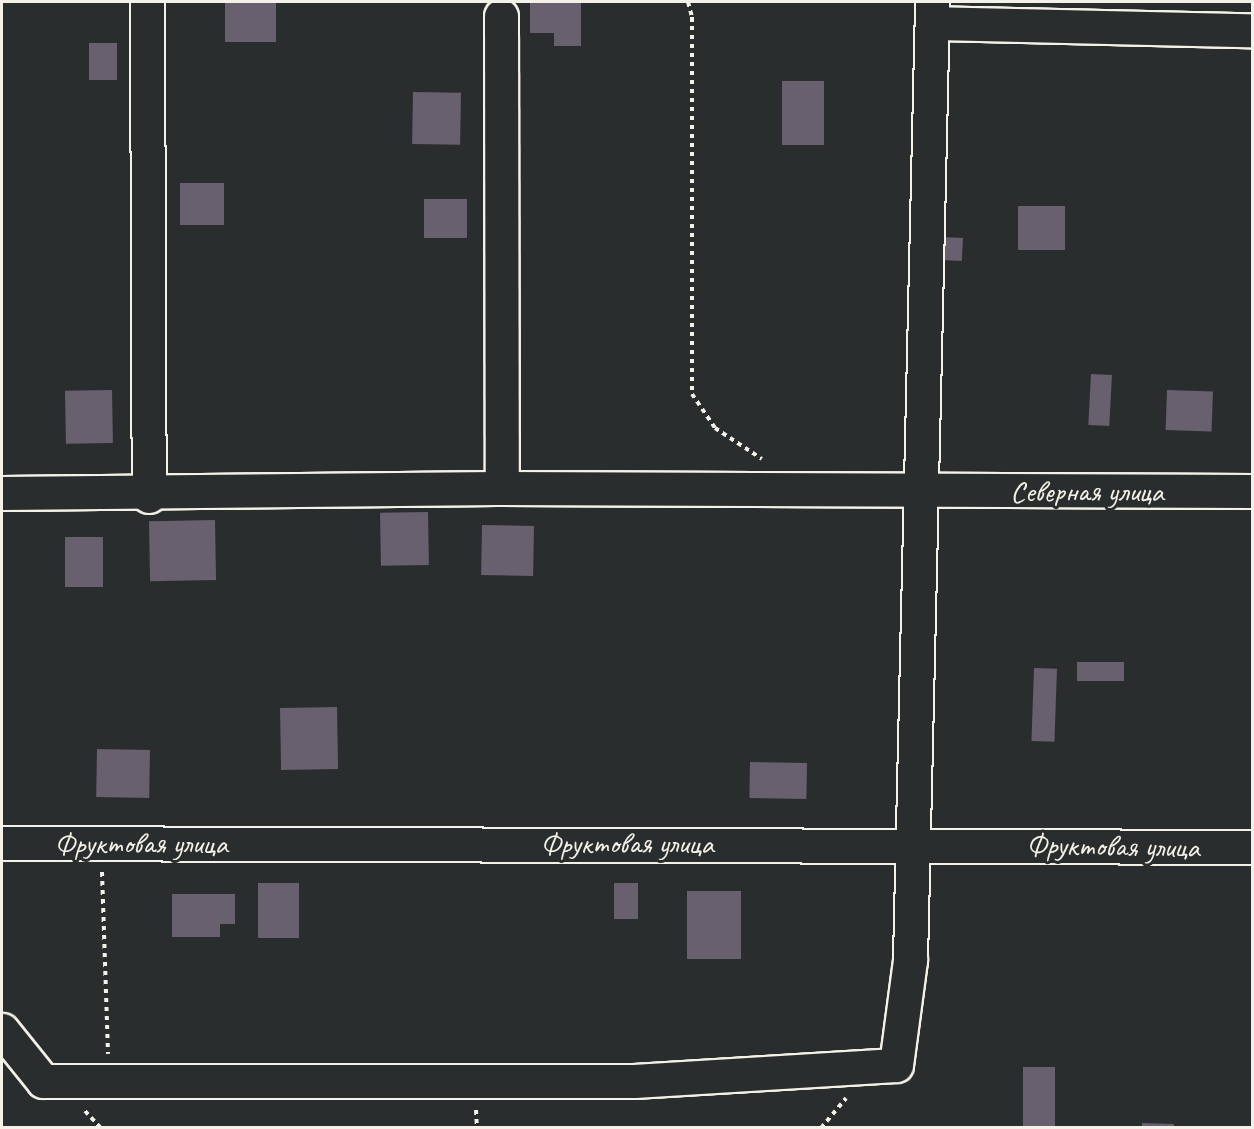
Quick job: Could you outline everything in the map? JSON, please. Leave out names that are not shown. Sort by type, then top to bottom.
[{"type":"street","points":[[147,2],[149,496]]},
{"type":"street","points":[[2,1030],[43,1081],[634,1081],[896,1065],[910,960],[932,12],[1252,30]]},
{"type":"street","points":[[501,16],[502,488]]},
{"type":"street","name":"Северная улица","points":[[2,494],[149,496],[502,488],[1252,491]]},
{"type":"street","name":"Фруктовая улица","points":[[2,843],[913,844],[1252,847]]},
{"type":"path","points":[[688,2],[692,17],[692,394],[715,428],[771,464]]},
{"type":"path","points":[[101,843],[110,1081]]},
{"type":"building","points":[[225,2],[276,2],[276,42],[225,42]]},
{"type":"building","points":[[530,2],[581,2],[581,46],[554,46],[554,33],[530,33]]},
{"type":"building","points":[[89,43],[117,43],[117,80],[89,80]]},
{"type":"building","points":[[782,81],[824,81],[824,145],[782,145]]},
{"type":"building","points":[[413,92],[461,93],[460,145],[412,144]]},
{"type":"building","points":[[180,183],[224,183],[224,225],[180,225]]},
{"type":"building","points":[[424,199],[467,199],[467,238],[424,238]]},
{"type":"building","points":[[1018,206],[1065,206],[1065,250],[1018,250]]},
{"type":"building","points":[[942,237],[963,238],[962,261],[941,260]]},
{"type":"building","points":[[1091,374],[1112,375],[1109,426],[1088,425]]},
{"type":"building","points":[[112,390],[113,443],[66,444],[65,391]]},
{"type":"building","points":[[1167,390],[1213,392],[1212,432],[1166,430]]},
{"type":"building","points":[[428,512],[429,565],[381,566],[380,513]]},
{"type":"building","points":[[215,520],[216,580],[150,581],[149,521]]},
{"type":"building","points":[[482,525],[534,526],[533,576],[481,575]]},
{"type":"building","points":[[65,537],[103,537],[103,587],[65,587]]},
{"type":"building","points":[[1077,662],[1124,662],[1124,681],[1077,681]]},
{"type":"building","points":[[1034,668],[1057,669],[1054,742],[1031,741]]},
{"type":"building","points":[[337,707],[338,769],[281,770],[280,708]]},
{"type":"building","points":[[97,749],[150,750],[149,798],[96,797]]},
{"type":"building","points":[[750,762],[807,763],[806,799],[749,798]]},
{"type":"building","points":[[258,883],[299,883],[299,938],[258,938]]},
{"type":"building","points":[[614,883],[638,883],[638,919],[614,919]]},
{"type":"building","points":[[687,891],[741,891],[741,959],[687,959]]},
{"type":"building","points":[[172,894],[235,894],[235,924],[220,924],[220,937],[172,937]]},
{"type":"building","points":[[1023,1067],[1055,1067],[1055,1128],[1023,1128]]},
{"type":"building","points":[[1142,1123],[1174,1124],[1174,1128],[1142,1128]]}]
